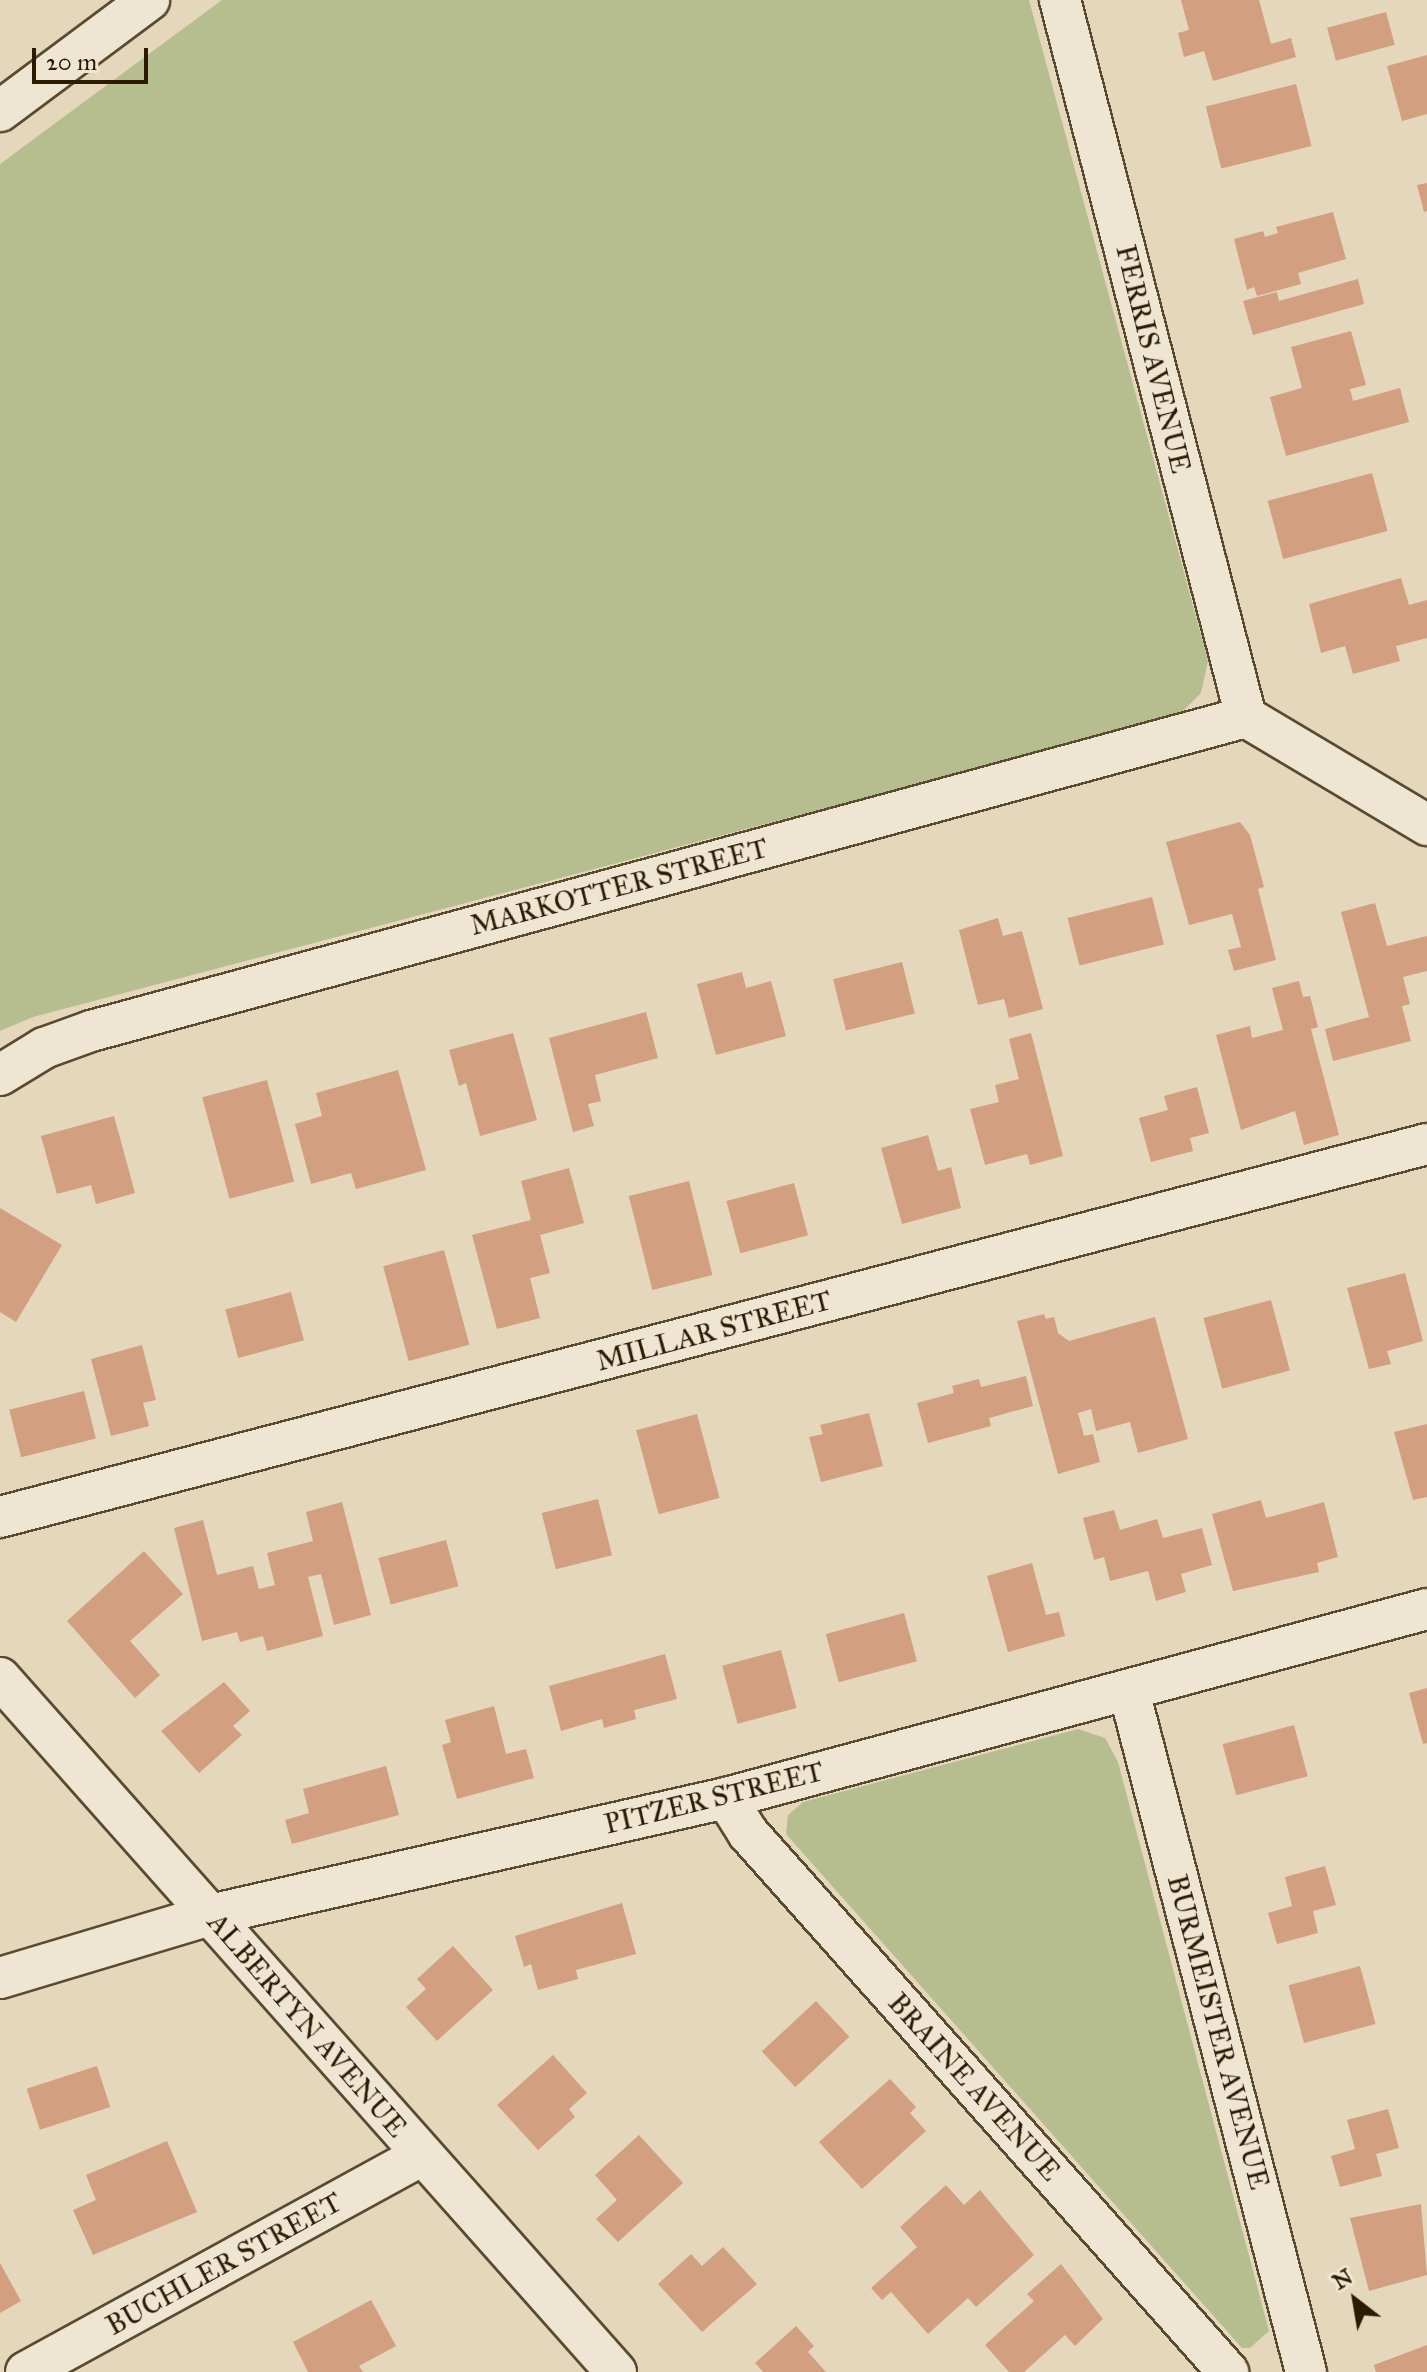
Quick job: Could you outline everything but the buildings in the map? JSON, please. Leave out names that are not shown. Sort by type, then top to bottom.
[{"type":"street","points":[[0,111],[149,0]]},
{"type":"street","name":"FERRIS AVENUE","points":[[1060,0],[1246,717]]},
{"type":"street","points":[[1246,717],[1427,825]]},
{"type":"street","name":"MARKOTTER STREET","points":[[0,1075],[44,1048],[91,1031],[1246,717]]},
{"type":"street","name":"MILLAR STREET","points":[[0,1517],[1427,1144]]},
{"type":"street","name":"PITZER STREET","points":[[0,1978],[210,1915],[726,1798],[1427,1609]]},
{"type":"street","name":"ALBERTYN AVENUE","points":[[0,1678],[616,2372]]},
{"type":"street","name":"BURMEISTER AVENUE","points":[[1129,1691],[1306,2372]]},
{"type":"street","name":"BRAINE AVENUE","points":[[726,1798],[779,1868],[1228,2372]]},
{"type":"street","name":"BUCHLER STREET","points":[[26,2372],[422,2155]]},
{"type":"green space","points":[[222,0],[1029,0],[1208,661],[1201,693],[1179,715],[33,1017],[0,1031],[0,164]]},
{"type":"green space","points":[[1078,1729],[1105,1738],[1118,1762],[1269,2331],[1250,2348],[1242,2348],[786,1834],[788,1815],[803,1802]]}]
